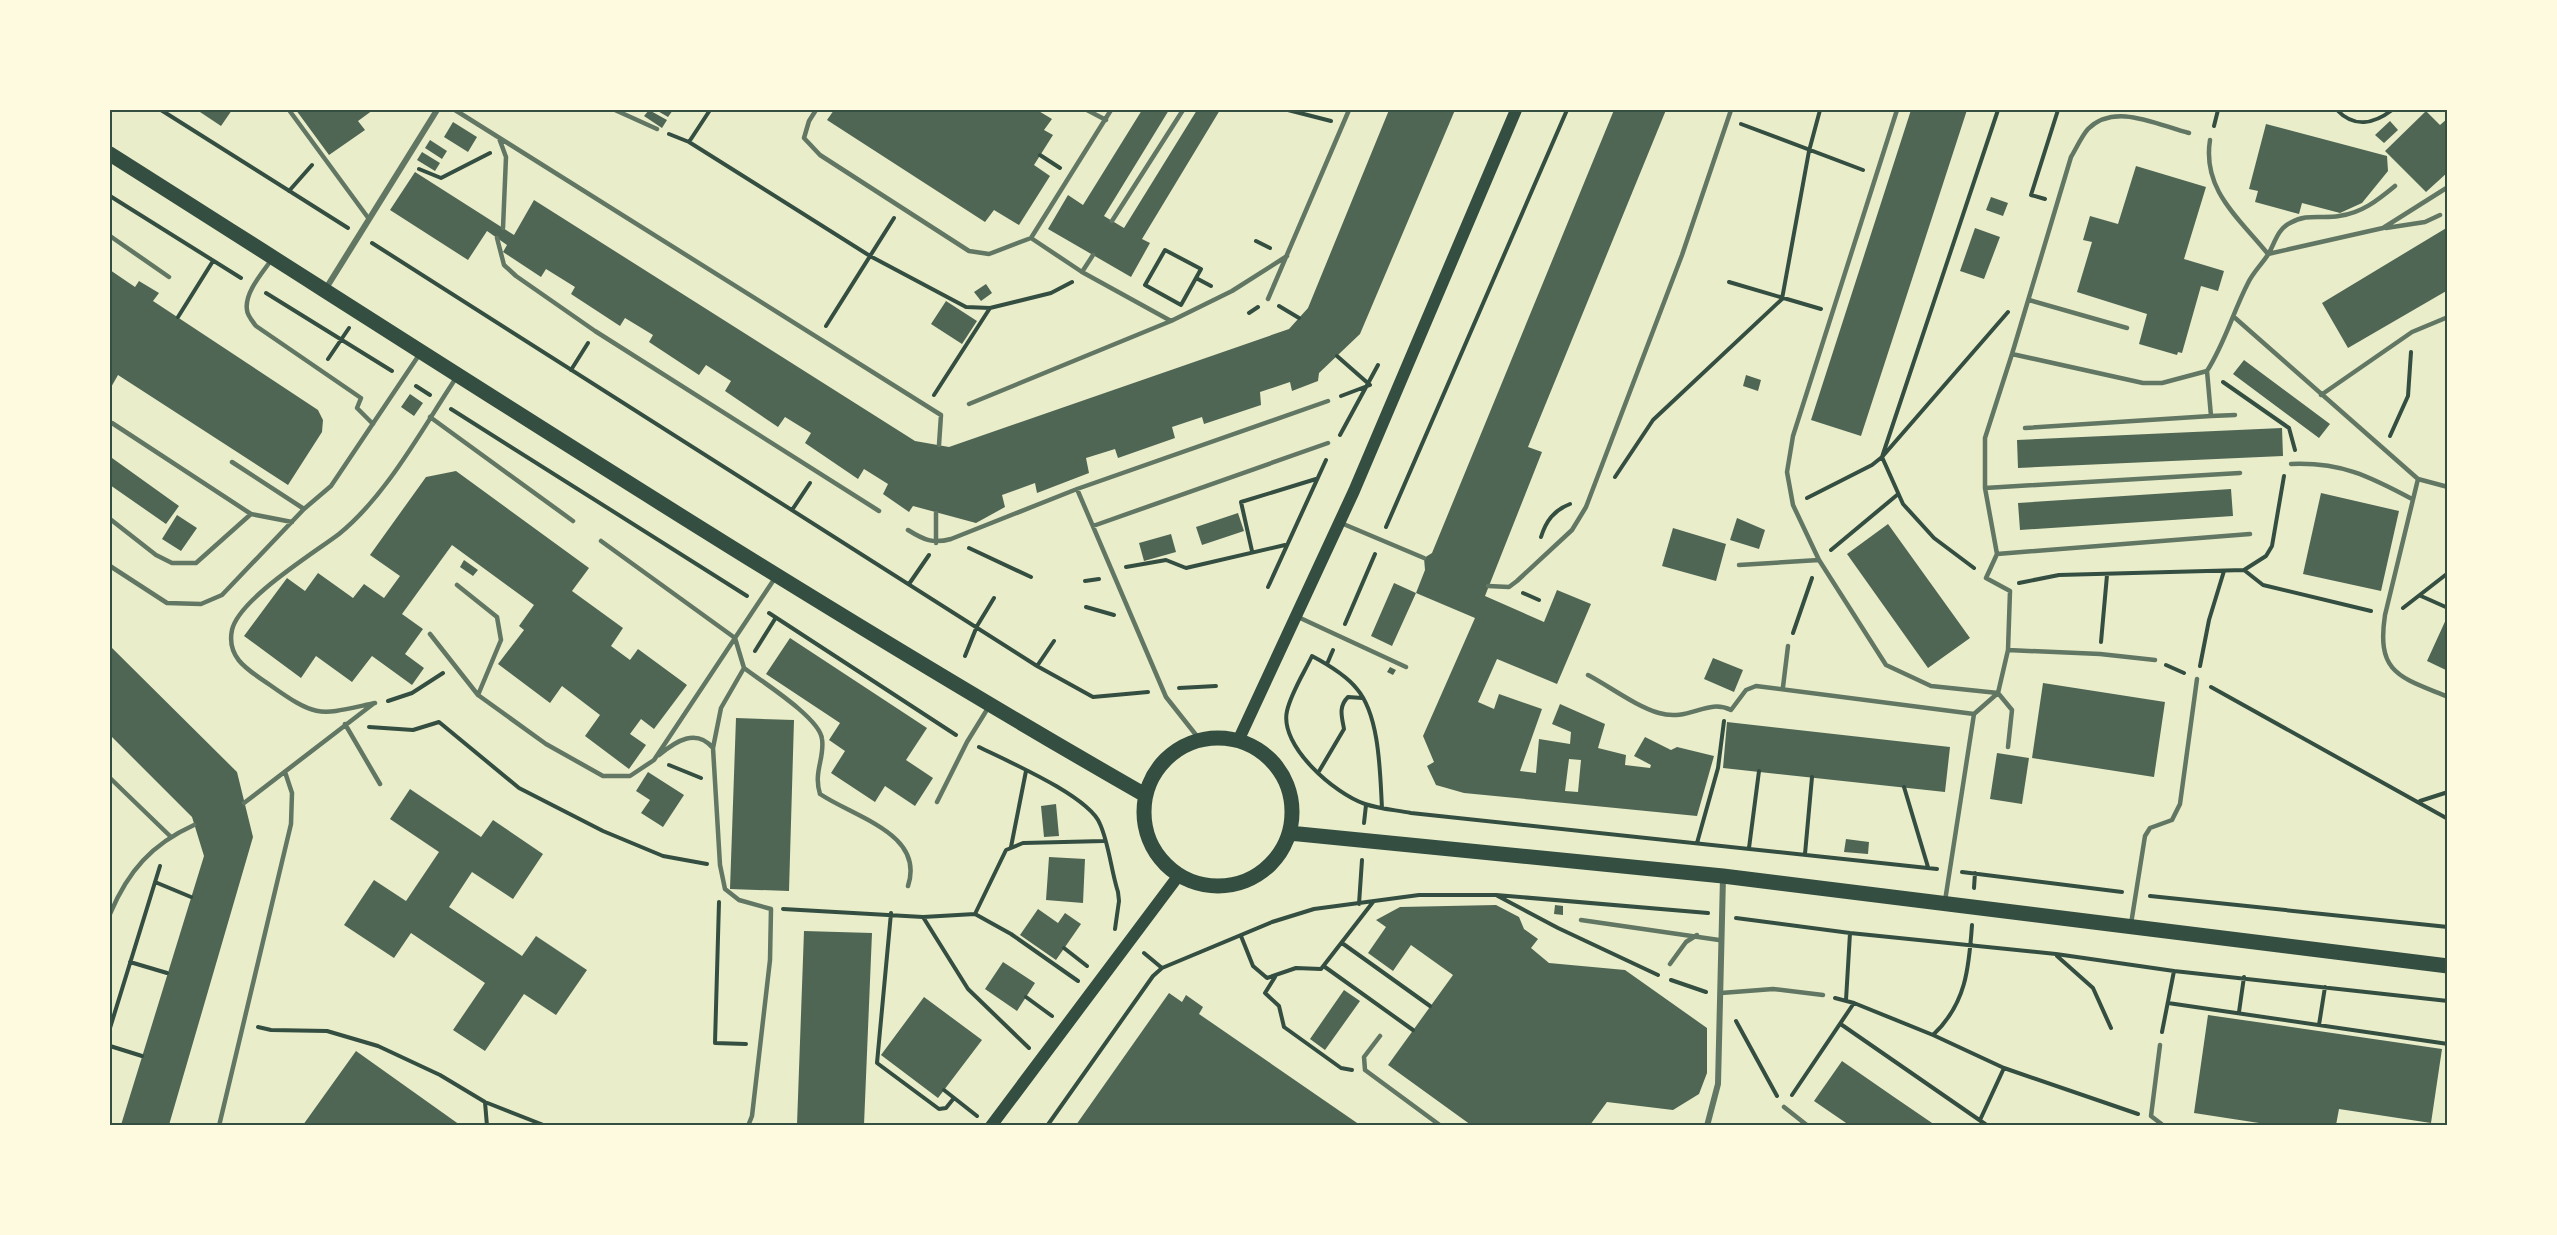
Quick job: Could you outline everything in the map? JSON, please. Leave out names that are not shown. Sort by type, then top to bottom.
[{"type":"main road","points":[[1238,741],[1339,522],[1516,110]]},
{"type":"main road","points":[[110,154],[776,576],[990,706],[1145,795]]},
{"type":"main road","points":[[1219,738],[1238,741],[1257,749],[1280,772],[1291,802],[1289,833],[1277,857],[1249,880],[1213,886],[1179,875],[1158,856],[1149,840],[1143,813],[1145,795],[1152,776],[1165,759],[1181,747],[1200,740],[1219,738]]},
{"type":"main road","points":[[1289,833],[1723,876],[2448,966]]},
{"type":"main road","points":[[987,1123],[1179,875]]},
{"type":"street","points":[[325,291],[436,110]]},
{"type":"street","points":[[1707,1125],[1718,1084],[1721,993],[1719,940],[1723,876]]},
{"type":"lane","points":[[289,110],[369,219]]},
{"type":"lane","points":[[455,110],[941,415],[939,445]]},
{"type":"lane","points":[[615,110],[657,129]]},
{"type":"lane","points":[[816,110],[809,121],[804,138],[820,155],[969,251],[989,254],[1031,238],[1111,110]]},
{"type":"lane","points":[[1087,110],[1106,120]]},
{"type":"lane","points":[[1112,221],[1183,110]]},
{"type":"lane","points":[[1268,300],[1349,110]]},
{"type":"lane","points":[[1488,586],[1509,587],[1517,581],[1572,530],[1586,507],[1682,255],[1731,110]]},
{"type":"lane","points":[[1897,110],[1788,456],[1787,472],[1793,505],[1819,560],[1886,665],[1931,686],[1998,693],[2012,710],[2008,747]]},
{"type":"lane","points":[[1945,904],[1974,714],[1998,693],[2008,650],[2010,591],[1986,578],[1997,554],[1985,488],[1985,438],[2071,157],[2087,130],[2105,117],[2119,114],[2189,133]]},
{"type":"lane","points":[[499,138],[506,157],[503,228]]},
{"type":"lane","points":[[2210,140],[2207,158],[2213,184],[2268,254]]},
{"type":"lane","points":[[2012,354],[2143,383],[2162,382],[2207,371],[2220,351],[2248,282],[2268,254],[2278,234],[2287,224],[2305,216],[2337,217],[2354,213],[2371,206],[2395,186]]},
{"type":"lane","points":[[2384,228],[2448,187]]},
{"type":"lane","points":[[2268,254],[2384,228],[2409,226],[2440,215]]},
{"type":"lane","points":[[110,236],[169,277]]},
{"type":"lane","points":[[497,238],[504,265],[595,331],[879,511]]},
{"type":"lane","points":[[1031,238],[1082,272],[1171,321]]},
{"type":"lane","points":[[1082,272],[1093,255]]},
{"type":"lane","points":[[969,404],[1171,321],[1226,294],[1287,256]]},
{"type":"lane","points":[[273,257],[251,293],[246,311],[256,326],[361,398],[357,408],[362,416],[373,424]]},
{"type":"lane","points":[[2029,300],[2127,328]]},
{"type":"lane","points":[[2234,317],[2418,479],[2448,487]]},
{"type":"lane","points":[[2321,395],[2412,332],[2448,317]]},
{"type":"lane","points":[[110,566],[167,603],[201,604],[222,595],[304,509],[331,486],[421,352]]},
{"type":"lane","points":[[2207,371],[2211,416]]},
{"type":"lane","points":[[375,703],[326,713],[302,708],[243,666],[235,656],[230,644],[233,627],[250,604],[294,564],[340,533],[379,492],[457,376]]},
{"type":"lane","points":[[908,530],[925,540],[936,543],[951,539],[1077,489],[1328,400]]},
{"type":"lane","points":[[2025,428],[2235,415]]},
{"type":"lane","points":[[430,417],[573,521]]},
{"type":"lane","points":[[112,423],[251,514],[292,522]]},
{"type":"lane","points":[[1093,526],[1328,443]]},
{"type":"lane","points":[[232,462],[304,509]]},
{"type":"lane","points":[[2291,464],[2319,463],[2347,468],[2412,499]]},
{"type":"lane","points":[[1985,488],[2240,473]]},
{"type":"lane","points":[[2418,479],[2385,615],[2382,638],[2383,654],[2390,666],[2403,678],[2448,697]]},
{"type":"lane","points":[[1077,489],[1166,697],[1200,740]]},
{"type":"lane","points":[[936,513],[936,543]]},
{"type":"lane","points":[[110,519],[156,555],[172,563],[196,564],[251,514]]},
{"type":"lane","points":[[1339,522],[1424,558]]},
{"type":"lane","points":[[1997,554],[2250,534]]},
{"type":"lane","points":[[601,542],[735,638],[744,668],[813,722],[820,730],[823,740],[816,781],[820,794],[903,844],[913,870],[908,886]]},
{"type":"lane","points":[[1740,565],[1819,560]]},
{"type":"lane","points":[[654,760],[776,576]]},
{"type":"lane","points":[[457,585],[497,617],[501,640],[478,695]]},
{"type":"lane","points":[[1296,616],[1406,667]]},
{"type":"lane","points":[[430,634],[478,695],[546,744],[603,776],[630,776],[670,746],[688,738],[700,738],[713,748]]},
{"type":"lane","points":[[1783,687],[1788,646]]},
{"type":"lane","points":[[2008,650],[2100,654],[2155,660]]},
{"type":"lane","points":[[744,668],[721,708],[713,748],[720,865],[725,889],[739,900],[771,909],[772,934],[761,1045],[752,1116],[748,1125]]},
{"type":"lane","points":[[1588,675],[1658,713],[1684,716],[1719,706],[1731,710],[1746,690],[1756,686],[1783,687],[1974,714]]},
{"type":"lane","points":[[2131,927],[2134,894],[2145,836],[2150,828],[2172,820],[2180,804],[2197,679]]},
{"type":"lane","points":[[244,803],[375,703]]},
{"type":"lane","points":[[937,802],[967,742],[990,706]]},
{"type":"lane","points":[[345,724],[380,784]]},
{"type":"lane","points":[[219,1125],[291,824],[292,793],[285,772]]},
{"type":"lane","points":[[110,778],[170,836]]},
{"type":"lane","points":[[110,914],[118,895],[149,852],[170,836],[194,825]]},
{"type":"lane","points":[[1581,920],[1719,940]]},
{"type":"lane","points":[[1670,964],[1686,942],[1697,935]]},
{"type":"lane","points":[[1721,993],[1773,989],[1823,995]]},
{"type":"lane","points":[[1380,1036],[1364,1057],[1365,1070],[1441,1125]]},
{"type":"lane","points":[[2160,1045],[2151,1116],[2164,1125]]},
{"type":"lane","points":[[1784,1107],[1808,1125]]},
{"type":"path","points":[[161,110],[1037,666],[1094,698]]},
{"type":"path","points":[[689,142],[710,110]]},
{"type":"path","points":[[1288,110],[1343,124]]},
{"type":"path","points":[[1365,577],[1567,110]]},
{"type":"path","points":[[1611,482],[1653,420],[1782,299],[1809,151],[1820,110]]},
{"type":"path","points":[[1986,578],[1934,538],[1897,495],[1882,457],[1998,110]]},
{"type":"path","points":[[2031,195],[2058,110]]},
{"type":"path","points":[[2337,110],[2357,123],[2372,123],[2392,110]]},
{"type":"path","points":[[1728,118],[1809,151],[1875,174]]},
{"type":"path","points":[[657,129],[689,142],[870,256],[958,304],[975,308],[990,308],[1052,293],[1071,283],[1082,272]]},
{"type":"path","points":[[405,160],[431,176],[441,178],[502,147]]},
{"type":"path","points":[[289,191],[321,155]]},
{"type":"path","points":[[1040,155],[1063,170]]},
{"type":"path","points":[[819,338],[901,207]]},
{"type":"path","points":[[1165,250],[1201,269],[1181,305],[1145,285],[1165,250]]},
{"type":"path","points":[[178,318],[213,261]]},
{"type":"path","points":[[1729,282],[1833,312]]},
{"type":"path","points":[[1268,300],[1299,318]]},
{"type":"path","points":[[927,406],[990,308]]},
{"type":"path","points":[[1793,505],[1872,465],[1882,457],[2002,320]]},
{"type":"path","points":[[571,370],[595,331]]},
{"type":"path","points":[[2397,420],[2408,396],[2412,332]]},
{"type":"path","points":[[331,355],[339,344]]},
{"type":"path","points":[[1337,356],[1370,385]]},
{"type":"path","points":[[1337,440],[1370,385],[1378,365]]},
{"type":"path","points":[[2010,591],[2026,580],[2059,575],[2244,570],[2265,555],[2272,546],[2281,484],[2291,464],[2295,446],[2289,428],[2225,382],[2209,378]]},
{"type":"path","points":[[1328,400],[1370,385]]},
{"type":"path","points":[[1268,587],[1316,478],[1332,450]]},
{"type":"path","points":[[792,510],[818,471]]},
{"type":"path","points":[[1252,551],[1241,502],[1316,478]]},
{"type":"path","points":[[1788,646],[1819,560],[1897,495]]},
{"type":"path","points":[[951,539],[1031,577]]},
{"type":"path","points":[[909,584],[936,543]]},
{"type":"path","points":[[1115,576],[1124,567],[1166,560],[1186,568],[1286,545]]},
{"type":"path","points":[[2244,570],[2263,585],[2385,615],[2407,606],[2448,573]]},
{"type":"path","points":[[2197,679],[2209,620],[2224,571]]},
{"type":"path","points":[[2102,627],[2107,575]]},
{"type":"path","points":[[2421,596],[2448,608]]},
{"type":"path","points":[[965,656],[977,626],[994,598]]},
{"type":"path","points":[[1086,607],[1133,620]]},
{"type":"path","points":[[744,668],[776,619]]},
{"type":"path","points":[[1037,666],[1054,641]]},
{"type":"path","points":[[1382,808],[1380,761],[1369,710],[1357,689],[1337,672],[1312,656],[1287,711],[1287,729],[1318,773],[1353,799],[1382,808],[1950,870],[2134,894],[2448,927]]},
{"type":"path","points":[[2155,660],[2197,679],[2420,801],[2448,819]]},
{"type":"path","points":[[375,703],[394,700],[432,682]]},
{"type":"path","points":[[1318,773],[1344,729],[1341,711],[1343,702],[1348,697],[1362,698]]},
{"type":"path","points":[[1697,843],[1718,768],[1724,722],[1731,710]]},
{"type":"path","points":[[345,724],[413,730],[439,722],[519,788],[603,831],[663,856],[689,862]]},
{"type":"path","points":[[1011,848],[1026,771]]},
{"type":"path","points":[[1749,848],[1759,771]]},
{"type":"path","points":[[1805,854],[1812,777]]},
{"type":"path","points":[[1904,787],[1928,868]]},
{"type":"path","points":[[2420,801],[2448,792]]},
{"type":"path","points":[[110,1028],[170,836]]},
{"type":"path","points":[[975,914],[1002,855],[1011,848],[1023,843],[1104,841]]},
{"type":"path","points":[[1933,1035],[1947,1022],[1963,992],[1970,946],[1975,873]]},
{"type":"path","points":[[155,882],[191,897]]},
{"type":"path","points":[[1047,1125],[1153,976],[1162,968],[1272,922],[1314,909],[1419,895],[1496,895],[1720,915],[1850,933],[2056,954],[2174,971],[2448,1000]]},
{"type":"path","points":[[1496,895],[1558,928],[1698,991]]},
{"type":"path","points":[[719,900],[715,1043],[761,1045]]},
{"type":"path","points":[[1341,1068],[1284,1027],[1279,1006],[1265,993],[1275,977],[1284,970],[1296,968],[1316,970],[1325,967],[1374,902]]},
{"type":"path","points":[[797,910],[891,913],[923,917],[975,914],[1011,934],[1080,982]]},
{"type":"path","points":[[891,913],[878,1063],[939,1109],[946,1108],[954,1098]]},
{"type":"path","points":[[923,917],[968,989],[1029,1049]]},
{"type":"path","points":[[1846,1000],[1850,933]]},
{"type":"path","points":[[1241,935],[1253,966],[1267,978],[1275,977]]},
{"type":"path","points":[[1342,943],[1430,1006]]},
{"type":"path","points":[[1064,948],[1090,967]]},
{"type":"path","points":[[2056,954],[2093,988],[2111,1028]]},
{"type":"path","points":[[130,962],[168,973]]},
{"type":"path","points":[[1325,967],[1413,1030]]},
{"type":"path","points":[[2160,1045],[2174,971]]},
{"type":"path","points":[[2239,1012],[2244,977]]},
{"type":"path","points":[[2319,1024],[2325,987]]},
{"type":"path","points":[[1721,993],[1784,1107],[1842,1025],[1854,1003]]},
{"type":"path","points":[[1823,995],[1854,1003],[1933,1035],[2004,1068],[2139,1114],[2151,1116]]},
{"type":"path","points":[[1026,997],[1053,1017]]},
{"type":"path","points":[[2168,1003],[2448,1044]]},
{"type":"path","points":[[244,1023],[271,1030],[327,1031],[378,1046],[440,1076],[484,1102],[546,1125]]},
{"type":"path","points":[[1842,1025],[1988,1125]]},
{"type":"path","points":[[110,1046],[142,1056]]},
{"type":"path","points":[[1980,1120],[2004,1068]]},
{"type":"path","points":[[944,1090],[987,1123]]},
{"type":"path","points":[[484,1102],[487,1125]]},
{"type":"building","points":[[197,110],[232,110],[221,126]]},
{"type":"building","points":[[296,110],[373,110],[358,121],[365,130],[329,155]]},
{"type":"building","points":[[649,110],[667,120],[662,128],[644,116]]},
{"type":"building","points":[[656,110],[673,110],[668,117]]},
{"type":"building","points":[[834,110],[1037,110],[1052,119],[1044,130],[1053,135],[1034,165],[1050,176],[1019,225],[994,210],[985,222],[827,120]]},
{"type":"building","points":[[1142,110],[1169,110],[1104,216],[1124,228],[1197,110],[1220,110],[1142,239],[1150,243],[1131,277],[1048,229],[1068,195],[1083,205]]},
{"type":"building","points":[[1389,110],[1455,110],[1360,334],[1319,373],[1318,381],[1292,391],[1290,382],[1260,392],[1261,405],[1204,424],[1202,417],[1172,427],[1175,438],[1118,458],[1115,449],[1086,458],[1089,473],[1037,493],[1035,483],[1002,495],[1005,507],[976,523],[913,506],[909,512],[883,494],[888,484],[864,469],[858,479],[805,443],[811,433],[785,417],[778,427],[725,391],[731,381],[706,365],[699,375],[649,342],[653,335],[625,318],[620,326],[571,294],[575,287],[546,269],[541,277],[503,252],[507,245],[487,231],[468,260],[390,210],[415,172],[514,235],[534,200],[915,441],[949,447],[1289,329],[1308,308]]},
{"type":"building","points":[[1614,110],[1666,110],[1528,447],[1542,452],[1485,596],[1544,622],[1557,590],[1591,604],[1557,684],[1497,659],[1478,702],[1494,709],[1499,694],[1542,709],[1520,771],[1536,773],[1539,739],[1570,744],[1571,732],[1552,724],[1560,704],[1605,724],[1598,748],[1626,755],[1625,765],[1650,768],[1651,765],[1634,756],[1645,737],[1671,750],[1677,747],[1714,756],[1697,816],[1464,793],[1436,785],[1427,766],[1434,762],[1423,736],[1475,618],[1416,593],[1425,570],[1424,558],[1432,553]],"holes":[[[1569,759],[1581,760],[1578,792],[1565,791]]]},
{"type":"building","points":[[1911,110],[1967,110],[1861,436],[1811,420]]},
{"type":"building","points":[[2426,111],[2440,125],[2448,118],[2448,172],[2426,192],[2385,151]]},
{"type":"building","points":[[2390,121],[2398,130],[2384,143],[2375,135]]},
{"type":"building","points":[[453,122],[477,137],[468,152],[444,137]]},
{"type":"building","points":[[2266,124],[2387,156],[2388,171],[2362,203],[2340,213],[2302,203],[2299,214],[2255,202],[2258,191],[2249,189]]},
{"type":"building","points":[[430,140],[447,151],[442,159],[425,148]]},
{"type":"building","points":[[422,152],[440,163],[435,171],[417,160]]},
{"type":"building","points":[[2136,166],[2206,187],[2184,259],[2224,271],[2218,291],[2201,286],[2182,353],[2178,352],[2177,355],[2139,344],[2147,314],[2077,292],[2092,242],[2083,240],[2090,216],[2118,224]]},
{"type":"building","points":[[1991,197],[2008,203],[2003,216],[1986,210]]},
{"type":"building","points":[[2448,227],[2448,290],[2348,348],[2322,303]]},
{"type":"building","points":[[1975,228],[2000,237],[1984,279],[1960,271]]},
{"type":"building","points":[[110,270],[135,287],[139,281],[159,293],[153,301],[318,410],[323,420],[322,432],[288,485],[118,375],[110,389]]},
{"type":"building","points":[[986,284],[992,293],[981,301],[974,292]]},
{"type":"building","points":[[946,301],[977,321],[962,344],[931,324]]},
{"type":"building","points":[[2244,360],[2330,424],[2319,438],[2233,374]]},
{"type":"building","points":[[1746,375],[1761,380],[1758,391],[1743,386]]},
{"type":"building","points":[[410,394],[423,403],[414,416],[401,407]]},
{"type":"building","points":[[2282,428],[2283,456],[2018,468],[2017,440]]},
{"type":"building","points":[[112,458],[179,506],[166,524],[110,485]]},
{"type":"building","points":[[456,471],[589,568],[572,591],[623,628],[611,646],[630,660],[638,649],[687,685],[654,729],[641,719],[630,734],[646,745],[629,769],[585,736],[600,715],[562,686],[550,703],[498,664],[524,630],[519,626],[534,605],[452,545],[402,614],[423,629],[405,654],[424,668],[412,685],[372,656],[352,682],[316,656],[301,678],[244,636],[287,578],[305,591],[318,573],[353,598],[364,584],[384,598],[400,576],[370,555],[426,477]]},
{"type":"building","points":[[2231,489],[2233,516],[2020,530],[2018,503]]},
{"type":"building","points":[[2321,493],[2399,511],[2381,591],[2303,574]]},
{"type":"building","points":[[1238,513],[1244,531],[1202,545],[1196,527]]},
{"type":"building","points":[[177,515],[197,528],[181,551],[162,539]]},
{"type":"building","points":[[1737,518],[1765,530],[1759,549],[1730,540]]},
{"type":"building","points":[[1888,524],[1970,638],[1928,668],[1847,554]]},
{"type":"building","points":[[1673,528],[1726,544],[1716,581],[1662,566]]},
{"type":"building","points":[[1171,534],[1176,552],[1144,561],[1139,543]]},
{"type":"building","points":[[464,560],[478,570],[473,576],[460,567]]},
{"type":"building","points":[[1394,583],[1416,593],[1392,646],[1371,636]]},
{"type":"building","points":[[2448,615],[2448,671],[2427,661]]},
{"type":"building","points":[[790,638],[927,728],[906,760],[933,778],[915,806],[885,786],[875,802],[831,773],[845,751],[829,740],[840,723],[766,674]]},
{"type":"building","points":[[110,646],[237,772],[253,837],[169,1125],[121,1125],[204,856],[192,817],[110,735]]},
{"type":"building","points":[[1713,658],[1743,670],[1734,692],[1704,679]]},
{"type":"building","points":[[1390,667],[1396,670],[1393,675],[1387,672]]},
{"type":"building","points":[[2043,683],[2165,702],[2154,777],[2032,758]]},
{"type":"building","points":[[736,718],[794,720],[789,891],[730,889]]},
{"type":"building","points":[[1727,722],[1950,747],[1945,792],[1723,768]]},
{"type":"building","points":[[1997,753],[2029,758],[2022,804],[1990,799]]},
{"type":"building","points":[[648,772],[684,795],[663,827],[641,813],[650,800],[636,791]]},
{"type":"building","points":[[410,789],[481,837],[493,820],[543,854],[513,899],[472,872],[449,907],[522,956],[536,936],[587,970],[556,1015],[524,994],[485,1051],[453,1030],[485,983],[411,933],[394,958],[344,925],[374,880],[406,901],[439,852],[390,819]]},
{"type":"building","points":[[1056,804],[1059,836],[1044,837],[1041,806]]},
{"type":"building","points":[[1846,839],[1869,842],[1868,854],[1844,852]]},
{"type":"building","points":[[1049,857],[1085,859],[1083,903],[1046,900]]},
{"type":"building","points":[[1496,905],[1519,917],[1524,929],[1538,939],[1531,948],[1549,963],[1625,970],[1707,1028],[1707,1073],[1699,1094],[1673,1110],[1607,1102],[1590,1125],[1471,1125],[1388,1065],[1453,975],[1411,945],[1393,971],[1368,953],[1386,927],[1376,920],[1400,907]]},
{"type":"building","points":[[1555,905],[1563,906],[1563,915],[1554,914]]},
{"type":"building","points":[[1038,909],[1058,923],[1065,913],[1081,924],[1056,960],[1020,935]]},
{"type":"building","points":[[804,931],[872,933],[864,1125],[797,1125]]},
{"type":"building","points":[[1003,962],[1035,983],[1017,1011],[985,989]]},
{"type":"building","points":[[1344,990],[1360,1001],[1325,1050],[1310,1039]]},
{"type":"building","points":[[1169,993],[1182,1002],[1186,995],[1203,1007],[1199,1014],[1360,1125],[1076,1125]]},
{"type":"building","points":[[924,997],[982,1040],[938,1098],[881,1055]]},
{"type":"building","points":[[2208,1015],[2442,1049],[2431,1123],[2339,1109],[2336,1125],[2272,1125],[2194,1113]]},
{"type":"building","points":[[356,1051],[460,1125],[303,1125]]},
{"type":"building","points":[[1842,1061],[1935,1125],[1849,1125],[1814,1101]]}]
